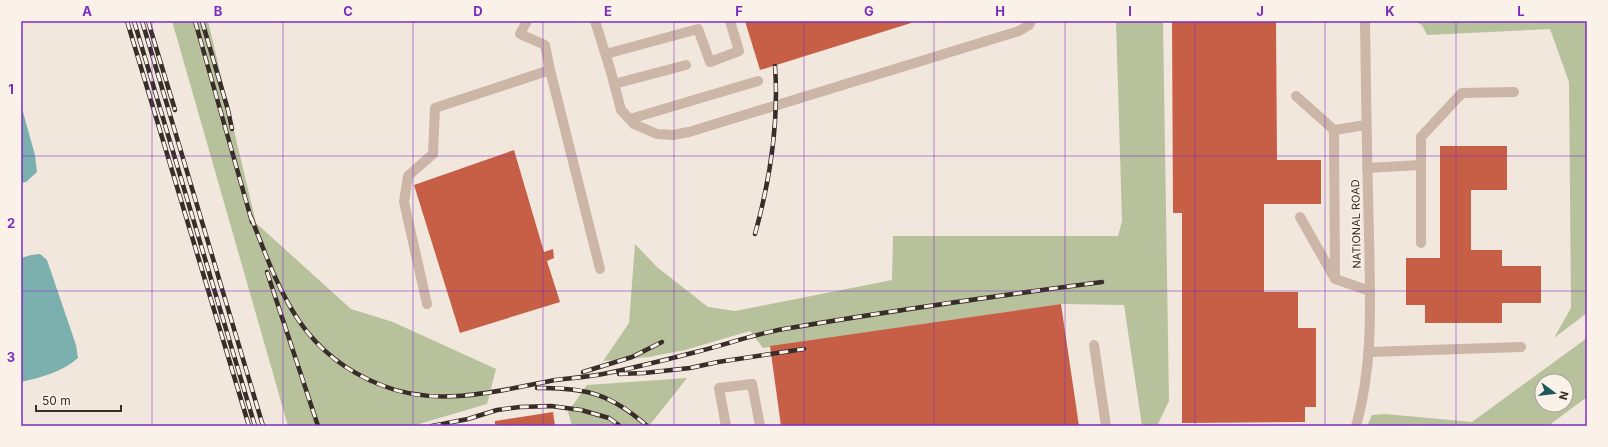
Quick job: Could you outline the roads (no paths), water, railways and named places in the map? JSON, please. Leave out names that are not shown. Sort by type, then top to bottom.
[{"type":"street","points":[[527,21],[520,34],[545,45],[600,269]]},
{"type":"street","points":[[595,21],[606,54],[621,110],[634,124],[657,134],[673,135],[689,132],[1020,31],[1029,25],[1031,21]]},
{"type":"street","points":[[606,54],[697,25],[710,62],[739,51],[730,21]]},
{"type":"street","name":"NATIONAL ROAD","points":[[1356,426],[1362,404],[1369,352],[1370,291],[1365,21]]},
{"type":"street","points":[[614,84],[686,65]]},
{"type":"street","points":[[427,304],[404,202],[408,176],[432,154],[436,108],[550,70]]},
{"type":"street","points":[[630,119],[758,81]]},
{"type":"street","points":[[1421,243],[1421,137],[1462,93],[1514,92]]},
{"type":"street","points":[[1296,96],[1334,130],[1335,279]]},
{"type":"street","points":[[1334,130],[1366,125]]},
{"type":"street","points":[[1367,168],[1420,165]]},
{"type":"street","points":[[1300,217],[1335,279],[1370,291]]},
{"type":"street","points":[[1094,345],[1106,426]]},
{"type":"street","points":[[1369,352],[1521,347]]},
{"type":"street","points":[[726,426],[720,388],[752,384],[760,426]]},
{"type":"water","points":[[21,105],[35,155],[37,172],[26,182],[21,183]]},
{"type":"water","points":[[40,254],[47,260],[76,345],[78,358],[66,367],[59,370],[44,376],[21,382],[21,258]]},
{"type":"railway","points":[[127,21],[249,426]]},
{"type":"railway","points":[[134,21],[255,426]]},
{"type":"railway","points":[[142,21],[263,426]]},
{"type":"railway","points":[[148,21],[175,110]]},
{"type":"railway","points":[[195,21],[252,222]]},
{"type":"railway","points":[[202,21],[228,110],[232,129]]},
{"type":"railway","points":[[755,234],[765,193],[772,151],[776,108],[775,66]]},
{"type":"railway","points":[[251,217],[272,270],[284,295],[296,317],[312,338],[331,356],[353,372],[381,385],[402,392],[424,395],[468,395],[512,389],[555,380],[597,375],[661,361],[784,329],[943,304],[1102,282]]},
{"type":"railway","points":[[267,272],[318,426]]},
{"type":"railway","points":[[583,372],[632,357],[662,342]]},
{"type":"railway","points":[[619,374],[690,368],[718,362],[804,349]]},
{"type":"railway","points":[[537,388],[569,389],[596,395],[621,406],[647,426]]},
{"type":"railway","points":[[432,426],[468,419],[497,410],[520,407],[551,406],[581,410],[609,418],[620,426]]}]
